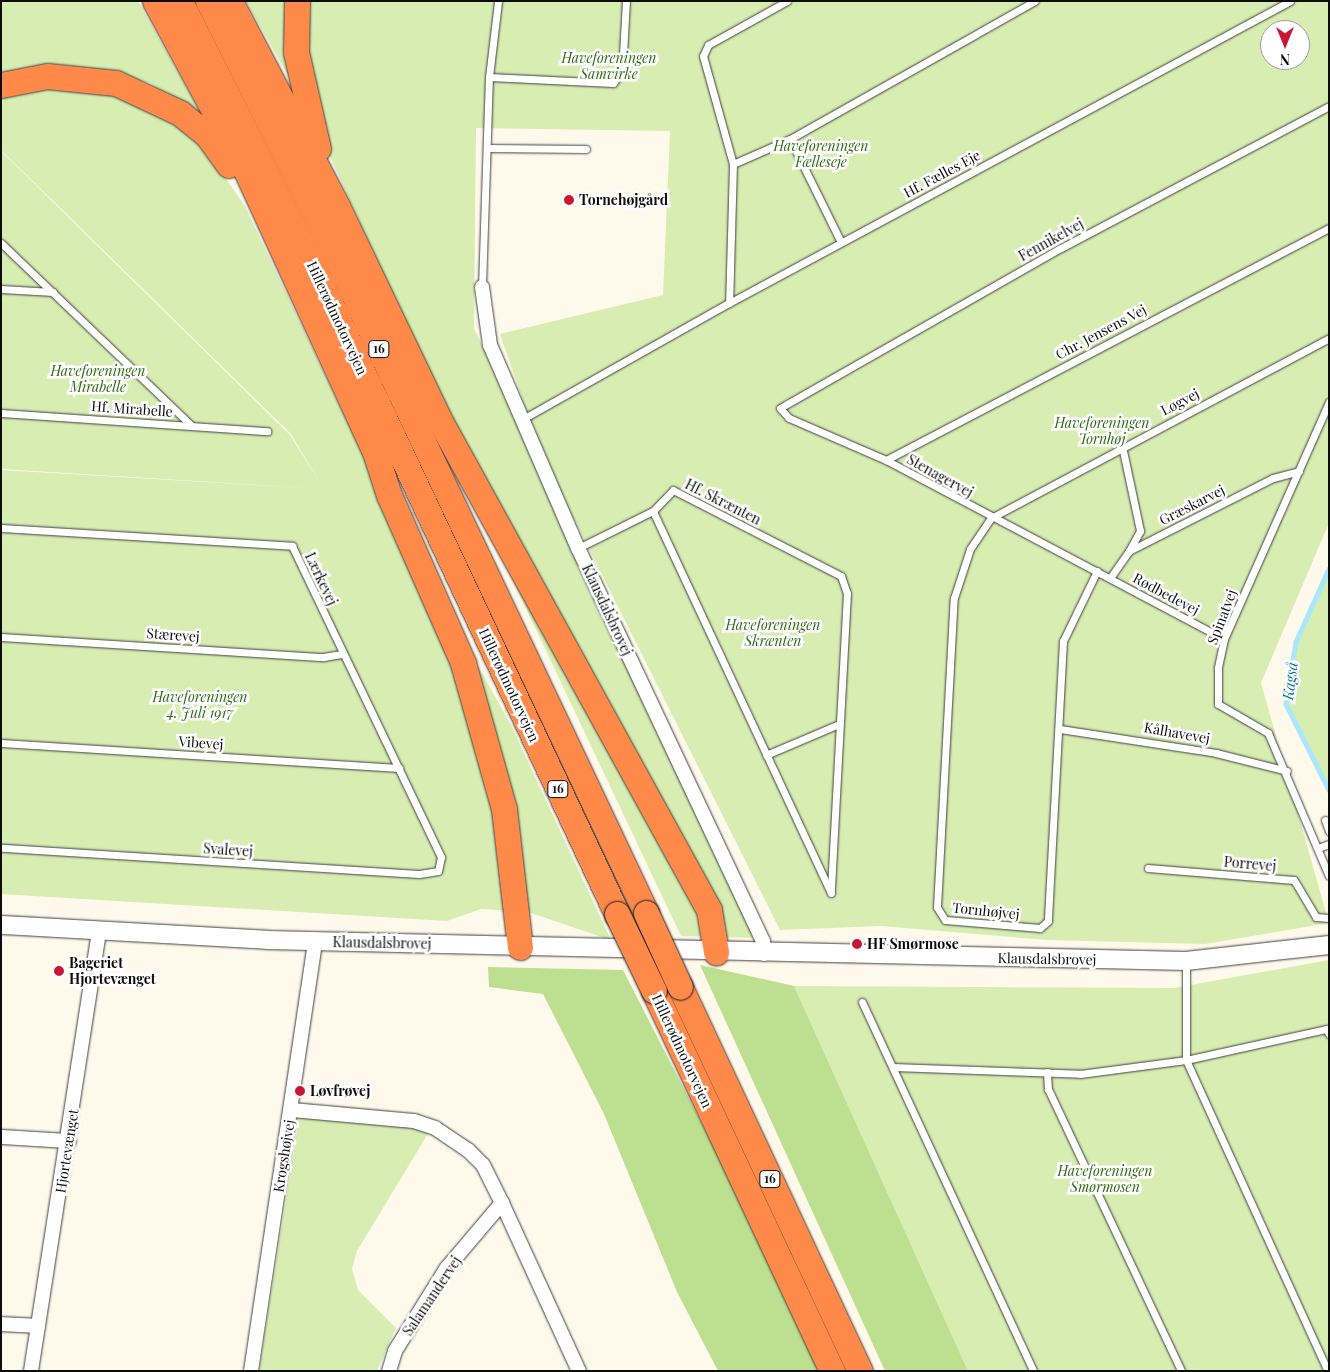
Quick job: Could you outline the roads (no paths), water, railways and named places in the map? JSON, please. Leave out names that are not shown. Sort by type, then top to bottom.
[{"type":"highway","points":[[155,1],[245,168],[262,213],[375,452],[463,663],[489,746],[513,861],[520,947]]},
{"type":"highway","name":"Hillerødmotorvejen","points":[[180,1],[309,258],[832,1371]]},
{"type":"highway","name":"Hillerødmotorvejen","points":[[208,1],[332,249],[860,1371]]},
{"type":"highway","points":[[230,1],[337,206],[440,421],[709,910],[716,952]]},
{"type":"highway","points":[[297,1],[296,52],[305,102],[337,206]]},
{"type":"highway","points":[[1,85],[47,76],[82,76],[150,95],[207,135],[262,213]]},
{"type":"highway","points":[[440,421],[452,460],[534,644],[544,699]]},
{"type":"highway","name":"16","points":[[375,452],[400,491],[465,622],[500,664]]},
{"type":"street","name":"Klausdalsbrovej","points":[[482,287],[490,345],[578,548],[763,941],[764,954]]},
{"type":"street","name":"Klausdalsbrovej","points":[[1,924],[99,931],[315,941],[764,954],[1186,962],[1329,945]]},
{"type":"street","name":"Hjortevænget","points":[[31,1371],[99,931]]},
{"type":"street","name":"Krogshøjvej","points":[[251,1371],[292,1110],[315,941]]},
{"type":"street","points":[[292,1110],[414,1121],[436,1128],[456,1139],[483,1165],[502,1202],[578,1371]]},
{"type":"street","points":[[1,1137],[68,1141]]},
{"type":"street","name":"Salamandervej","points":[[389,1371],[395,1352],[446,1269],[502,1202]]},
{"type":"street","points":[[1,1324],[38,1326]]},
{"type":"lane","points":[[482,287],[489,77],[498,1]]},
{"type":"lane","points":[[489,77],[612,83],[622,72],[626,1]]},
{"type":"lane","points":[[729,303],[733,164],[703,56],[708,44],[787,1]]},
{"type":"lane","points":[[733,164],[790,139],[1035,1]]},
{"type":"lane","name":"Hf. Fælles Eje","points":[[522,420],[729,303],[1290,1]]},
{"type":"lane","name":"Fennikelvej","points":[[787,401],[1329,106]]},
{"type":"lane","points":[[790,139],[841,242]]},
{"type":"lane","points":[[487,148],[586,149]]},
{"type":"lane","name":"Chr. Jensens Vej","points":[[886,460],[1329,228]]},
{"type":"lane","name":"Hf. Mirabelle","points":[[1,243],[191,425]]},
{"type":"lane","points":[[1,289],[53,292]]},
{"type":"lane","name":"Løgvej","points":[[991,518],[1122,446],[1329,338]]},
{"type":"lane","name":"Stenagervej","points":[[787,401],[780,408],[789,418],[886,460],[991,518],[1097,571]]},
{"type":"lane","name":"Spinatvej","points":[[1329,402],[1224,639],[1218,704],[1268,733],[1287,771],[1329,876]]},
{"type":"lane","name":"Hf. Mirabelle","points":[[1,413],[191,425]]},
{"type":"lane","points":[[191,425],[267,431]]},
{"type":"lane","points":[[1122,446],[1140,530],[1129,551]]},
{"type":"lane","name":"Græskarvej","points":[[1110,578],[1129,551],[1273,478],[1299,471]]},
{"type":"lane","name":"Hf. Skrænten","points":[[674,490],[841,576],[847,593],[831,894],[653,511],[674,490]]},
{"type":"lane","points":[[578,548],[653,511]]},
{"type":"lane","name":"Tornhøjvej","points":[[991,518],[970,549],[954,598],[938,907],[945,920],[1040,928],[1048,920],[1064,636],[1097,571]]},
{"type":"lane","name":"Lærkevej","points":[[1,528],[292,546],[440,857]]},
{"type":"lane","name":"Rødbedevej","points":[[1097,571],[1224,639]]},
{"type":"lane","name":"Stærevej","points":[[1,636],[323,657],[342,654]]},
{"type":"lane","points":[[766,755],[839,724]]},
{"type":"lane","name":"Kålhavevej","points":[[1060,730],[1207,752],[1287,771]]},
{"type":"lane","name":"Vibevej","points":[[1,743],[399,768]]},
{"type":"lane","points":[[1325,820],[1329,831]]},
{"type":"lane","points":[[1318,848],[1329,844]]},
{"type":"lane","name":"Svalevej","points":[[1,848],[419,874],[438,871],[440,857]]},
{"type":"lane","name":"Porrevej","points":[[1148,868],[1294,880],[1316,917],[1329,918]]},
{"type":"lane","points":[[1186,962],[1186,1060],[1328,1371]]},
{"type":"lane","points":[[862,1002],[1033,1371]]},
{"type":"lane","points":[[892,1067],[1080,1074],[1186,1060],[1326,1029],[1329,1034]]},
{"type":"lane","points":[[1047,1072],[1048,1089],[1181,1371]]},
{"type":"waterway","name":"Kagså","points":[[1329,569],[1296,642],[1286,704],[1329,790]]},
{"type":"place","name":"Tornehøjgård","points":[[569,200]]},
{"type":"place","name":"HF Smørmose","points":[[857,944]]},
{"type":"place","name":"Bageriet Hjortevænget","points":[[59,971]]},
{"type":"place","name":"Løvfrøvej","points":[[300,1091]]},
{"type":"park label","name":"Haveforeningen Samvirke","points":[[609,66]]},
{"type":"park label","name":"Haveforeningen Fælleseje","points":[[821,154]]},
{"type":"park label","name":"Haveforeningen Mirabelle","points":[[98,380]]},
{"type":"park label","name":"Haveforeningen Tornhøj","points":[[1102,432]]},
{"type":"park label","name":"Haveforeningen Skrænten","points":[[773,634]]},
{"type":"park label","name":"Haveforeningen 4. Juli 1917","points":[[200,706]]},
{"type":"park label","name":"Haveforeningen Smørmosen","points":[[1105,1180]]}]
